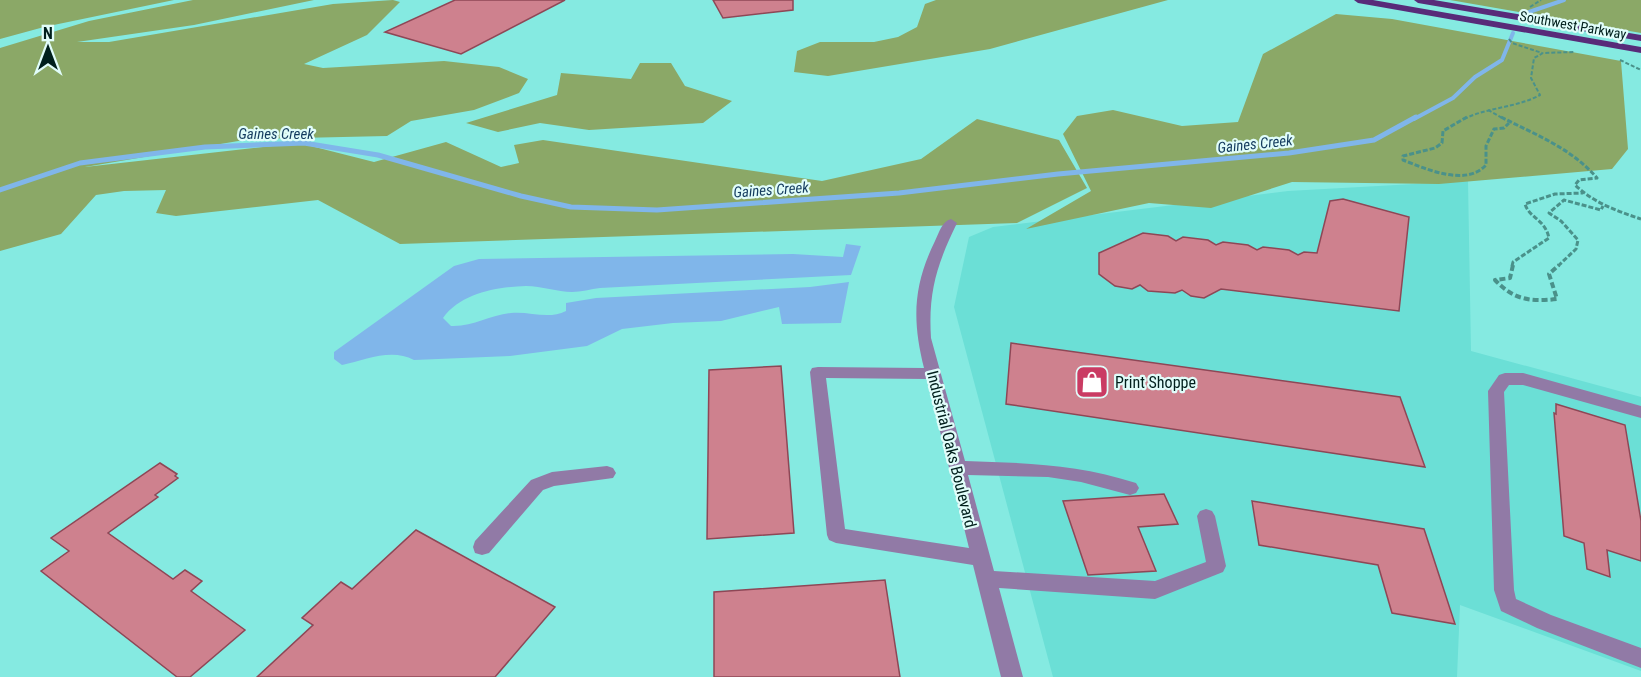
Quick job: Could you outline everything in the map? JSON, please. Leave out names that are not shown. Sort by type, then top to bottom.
[{"type":"main road","name":"Southwest Parkway","points":[[1358,0],[1641,50]]},
{"type":"main road","name":"Southwest Parkway","points":[[1418,0],[1641,38]]},
{"type":"street","name":"Industrial Oaks Boulevard","points":[[951,223],[931,262],[922,296],[924,338],[1012,677]]},
{"type":"street","points":[[933,374],[818,372],[836,535],[980,558]]},
{"type":"street","points":[[1641,412],[1523,379],[1505,380],[1496,391],[1504,590],[1508,605],[1544,622],[1641,658]]},
{"type":"street","points":[[957,468],[1048,470],[1081,474],[1130,488]]},
{"type":"street","points":[[482,547],[537,485],[552,478],[607,472]]},
{"type":"street","points":[[985,579],[1155,590],[1216,566],[1206,516]]},
{"type":"path","points":[[1504,33],[1512,43],[1543,53],[1583,52]]},
{"type":"path","points":[[1509,123],[1504,128],[1494,129],[1486,145],[1488,161],[1484,170],[1476,173],[1460,176],[1444,174],[1403,160],[1403,156],[1435,148],[1442,143],[1443,131],[1456,122],[1488,110],[1526,103],[1540,95],[1533,86],[1529,74],[1534,58],[1543,53]]},
{"type":"path","points":[[1618,59],[1641,70]]},
{"type":"path","points":[[1488,110],[1509,123],[1567,150],[1588,166],[1597,178],[1579,180],[1575,185],[1583,193],[1603,206],[1641,219]]},
{"type":"path","points":[[1583,193],[1556,194],[1525,204],[1527,211],[1543,221],[1548,229],[1549,238],[1514,262],[1510,278],[1495,280],[1503,290],[1515,298],[1530,303],[1557,298],[1549,274],[1576,249],[1578,240],[1561,221],[1549,213],[1564,200],[1595,210],[1601,210],[1603,206]]},
{"type":"shaded area","points":[[1468,181],[1471,351],[1641,397],[1641,671],[1460,605],[1457,677],[1053,677],[954,307],[969,237],[993,227],[1288,191]]},
{"type":"shaded area","points":[[846,244],[861,246],[851,275],[600,288],[579,292],[532,286],[515,287],[492,290],[470,297],[451,309],[443,318],[451,326],[459,326],[511,313],[559,314],[566,311],[566,303],[596,298],[810,287],[849,282],[841,323],[782,324],[779,307],[721,321],[673,323],[622,329],[587,346],[510,356],[414,360],[387,355],[342,365],[334,359],[334,352],[454,266],[479,259],[793,254],[843,257]]},
{"type":"green space","points":[[0,0],[174,0],[44,27],[0,39]]},
{"type":"green space","points":[[193,0],[314,0],[194,25],[77,42],[109,42],[333,4],[393,0],[400,2],[367,35],[304,64],[323,68],[444,61],[499,67],[528,79],[519,93],[474,110],[411,121],[387,136],[250,139],[85,167],[299,143],[374,162],[446,142],[501,167],[519,163],[514,145],[543,140],[822,181],[921,159],[977,119],[1059,140],[1087,188],[1017,223],[400,244],[318,200],[176,216],[156,213],[166,190],[124,191],[96,195],[61,234],[0,251],[0,48],[89,21]]},
{"type":"green space","points":[[936,0],[1168,0],[990,49],[828,76],[794,72],[797,51],[820,42],[874,42],[898,37],[917,27],[925,4]]},
{"type":"green space","points":[[1450,0],[1641,0],[1641,33]]},
{"type":"green space","points":[[1336,14],[1392,19],[1621,61],[1628,149],[1612,169],[1439,184],[1292,182],[1211,208],[1149,203],[1026,229],[1091,191],[1063,134],[1077,116],[1113,110],[1182,126],[1238,122],[1263,54]]},
{"type":"green space","points":[[640,63],[671,63],[685,86],[732,101],[703,123],[589,130],[540,123],[498,132],[466,123],[557,95],[561,73],[631,79]]},
{"type":"building","points":[[455,0],[565,0],[461,54],[385,32]]},
{"type":"building","points":[[713,0],[793,0],[793,10],[723,18]]},
{"type":"building","points":[[1343,199],[1409,217],[1399,311],[1221,289],[1204,298],[1191,296],[1182,290],[1175,293],[1148,291],[1140,285],[1132,289],[1115,286],[1099,274],[1099,253],[1143,233],[1168,236],[1176,241],[1183,237],[1208,240],[1216,245],[1223,242],[1248,245],[1257,250],[1263,247],[1289,250],[1298,255],[1304,252],[1317,253],[1330,201]]},
{"type":"building","points":[[1011,343],[1400,397],[1425,467],[1006,404]]},
{"type":"building","points":[[781,366],[794,533],[707,539],[709,370]]},
{"type":"building","points":[[1556,404],[1625,425],[1641,521],[1641,561],[1607,550],[1610,577],[1587,569],[1584,543],[1564,536],[1554,413],[1556,414]]},
{"type":"building","points":[[160,463],[177,474],[175,476],[178,478],[155,495],[158,497],[108,533],[173,579],[185,570],[202,581],[191,591],[245,630],[190,677],[177,677],[41,571],[69,551],[51,538]]},
{"type":"building","points":[[1164,494],[1178,524],[1138,527],[1156,571],[1088,575],[1063,501]]},
{"type":"building","points":[[1252,501],[1424,529],[1455,624],[1392,613],[1378,565],[1259,545]]},
{"type":"building","points":[[416,530],[555,607],[495,677],[257,677],[313,625],[302,618],[341,582],[352,589]]},
{"type":"building","points":[[885,580],[900,677],[714,677],[714,592]]},
{"type":"waterway","name":"Gaines Creek","points":[[1529,12],[1564,0]]},
{"type":"waterway","name":"Gaines Creek","points":[[1414,119],[1453,98],[1475,77],[1502,60],[1513,33]]},
{"type":"waterway","name":"Gaines Creek","points":[[0,190],[80,163],[205,147],[304,143],[378,155],[521,196],[571,207],[657,210],[899,193],[1058,174],[1289,153],[1374,140],[1416,117]]},
{"type":"place","name":"Print Shoppe","points":[[1092,382]]}]
